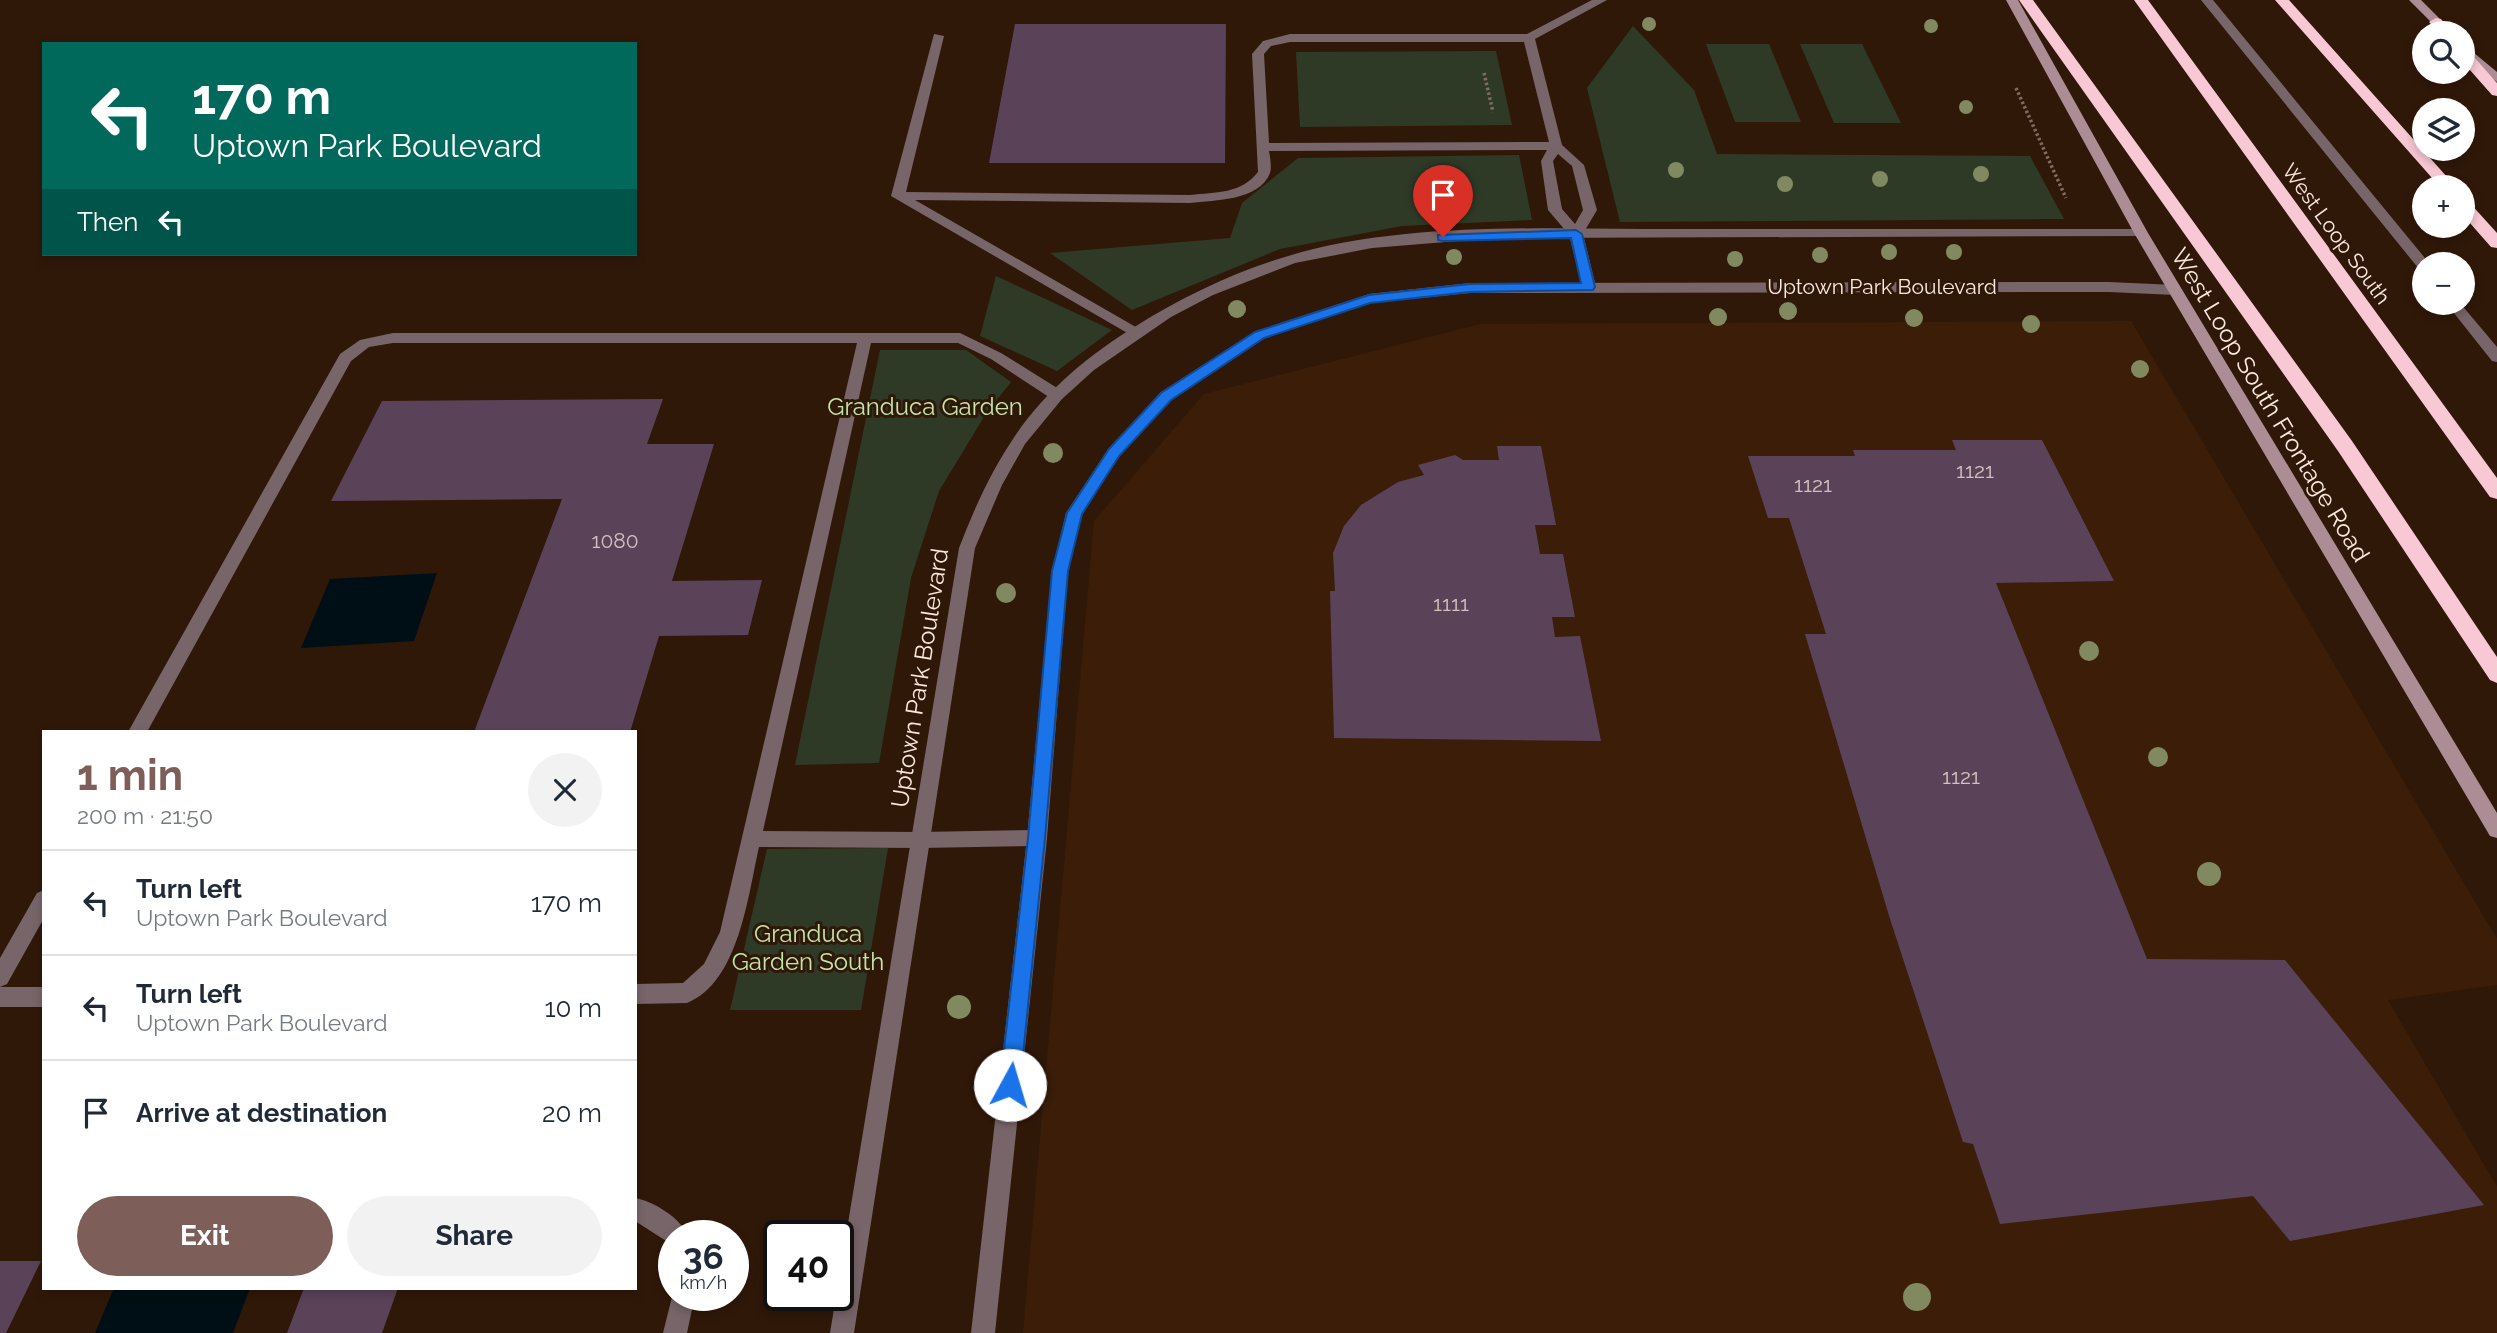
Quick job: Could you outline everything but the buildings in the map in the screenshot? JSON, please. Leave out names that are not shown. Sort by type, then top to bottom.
[{"type":"highway","points":[[2026,0],[2345,446],[2497,674]]},
{"type":"highway","name":"West Loop South","points":[[2141,0],[2497,492]]},
{"type":"highway","points":[[2282,0],[2437,175]]},
{"type":"highway","points":[[2475,67],[2497,92]]},
{"type":"highway","points":[[2475,218],[2497,243]]},
{"type":"main road","name":"West Loop South Frontage Road","points":[[2012,0],[2141,233],[2497,830]]},
{"type":"main road","points":[[2415,0],[2435,21]]},
{"type":"main road","points":[[2475,58],[2497,78]]},
{"type":"street","points":[[898,195],[1190,199],[1230,194],[1253,187],[1264,172],[1258,54],[1267,43],[1290,38],[1529,38],[1601,0]]},
{"type":"street","points":[[2207,0],[2413,252]]},
{"type":"street","points":[[898,195],[937,36]]},
{"type":"street","points":[[1529,38],[1556,146],[1578,165],[1590,210],[1576,234]]},
{"type":"street","points":[[1263,147],[1556,146]]},
{"type":"street","points":[[1556,146],[1547,161],[1555,210],[1576,234],[1589,287]]},
{"type":"street","points":[[898,195],[1136,333]]},
{"type":"street","name":"Uptown Park Boulevard","points":[[842,1333],[967,548],[989,494],[1030,426],[1057,395],[1084,371],[1136,333],[1192,300],[1253,270],[1330,250],[1416,239],[1495,234],[2141,233]]},
{"type":"street","name":"Uptown Park Boulevard","points":[[983,1333],[1037,838],[1060,571],[1074,513],[1114,452],[1166,396],[1260,335],[1369,299],[1470,288],[2109,287],[2175,290]]},
{"type":"street","points":[[2463,315],[2497,358]]},
{"type":"street","points":[[138,730],[345,358],[365,343],[393,338],[935,337],[966,340],[1057,395]]},
{"type":"street","points":[[637,993],[687,993],[710,971],[730,933],[865,338]]},
{"type":"street","name":"Uptown Park Boulevard","points":[[920,840],[1037,838]]},
{"type":"street","points":[[751,839],[920,840]]},
{"type":"street","points":[[0,977],[42,903]]},
{"type":"street","points":[[0,997],[42,997]]},
{"type":"street","points":[[637,1210],[658,1222]]},
{"type":"street","points":[[675,1333],[680,1311]]},
{"type":"path","points":[[1477,38],[1500,146]]},
{"type":"path","points":[[2013,81],[2067,200]]},
{"type":"shaded area","points":[[2131,321],[2497,939],[2497,985],[2388,1000],[2497,1187],[2497,1333],[1023,1333],[1094,521],[1204,394],[1481,324]]},
{"type":"shaded area","points":[[437,573],[414,641],[301,648],[330,579]]},
{"type":"shaded area","points":[[113,1290],[249,1290],[233,1333],[95,1333]]},
{"type":"green space","points":[[1633,26],[1694,90],[1717,154],[2030,156],[2064,219],[1620,222],[1587,88]]},
{"type":"green space","points":[[1706,44],[1769,44],[1801,122],[1735,122]]},
{"type":"green space","points":[[1800,44],[1862,44],[1901,123],[1834,123]]},
{"type":"green space","points":[[1496,51],[1512,125],[1300,127],[1296,52]]},
{"type":"green space","points":[[1519,155],[1532,220],[1402,226],[1280,249],[1132,310],[1050,253],[1230,238],[1242,203],[1298,158]]},
{"type":"green space","points":[[996,276],[1112,330],[1057,371],[980,336]]},
{"type":"green space","name":"Granduca Garden","points":[[880,350],[966,350],[1011,382],[987,412],[939,491],[911,578],[879,763],[795,765]]},
{"type":"green space","name":"Granduca Garden South","points":[[888,848],[861,1010],[730,1010],[767,849]]},
{"type":"route","points":[[1010,1085],[1037,838],[1060,571],[1074,513],[1114,452],[1166,396],[1260,335],[1369,299],[1470,288],[1589,287],[1576,234],[1443,237]]}]
